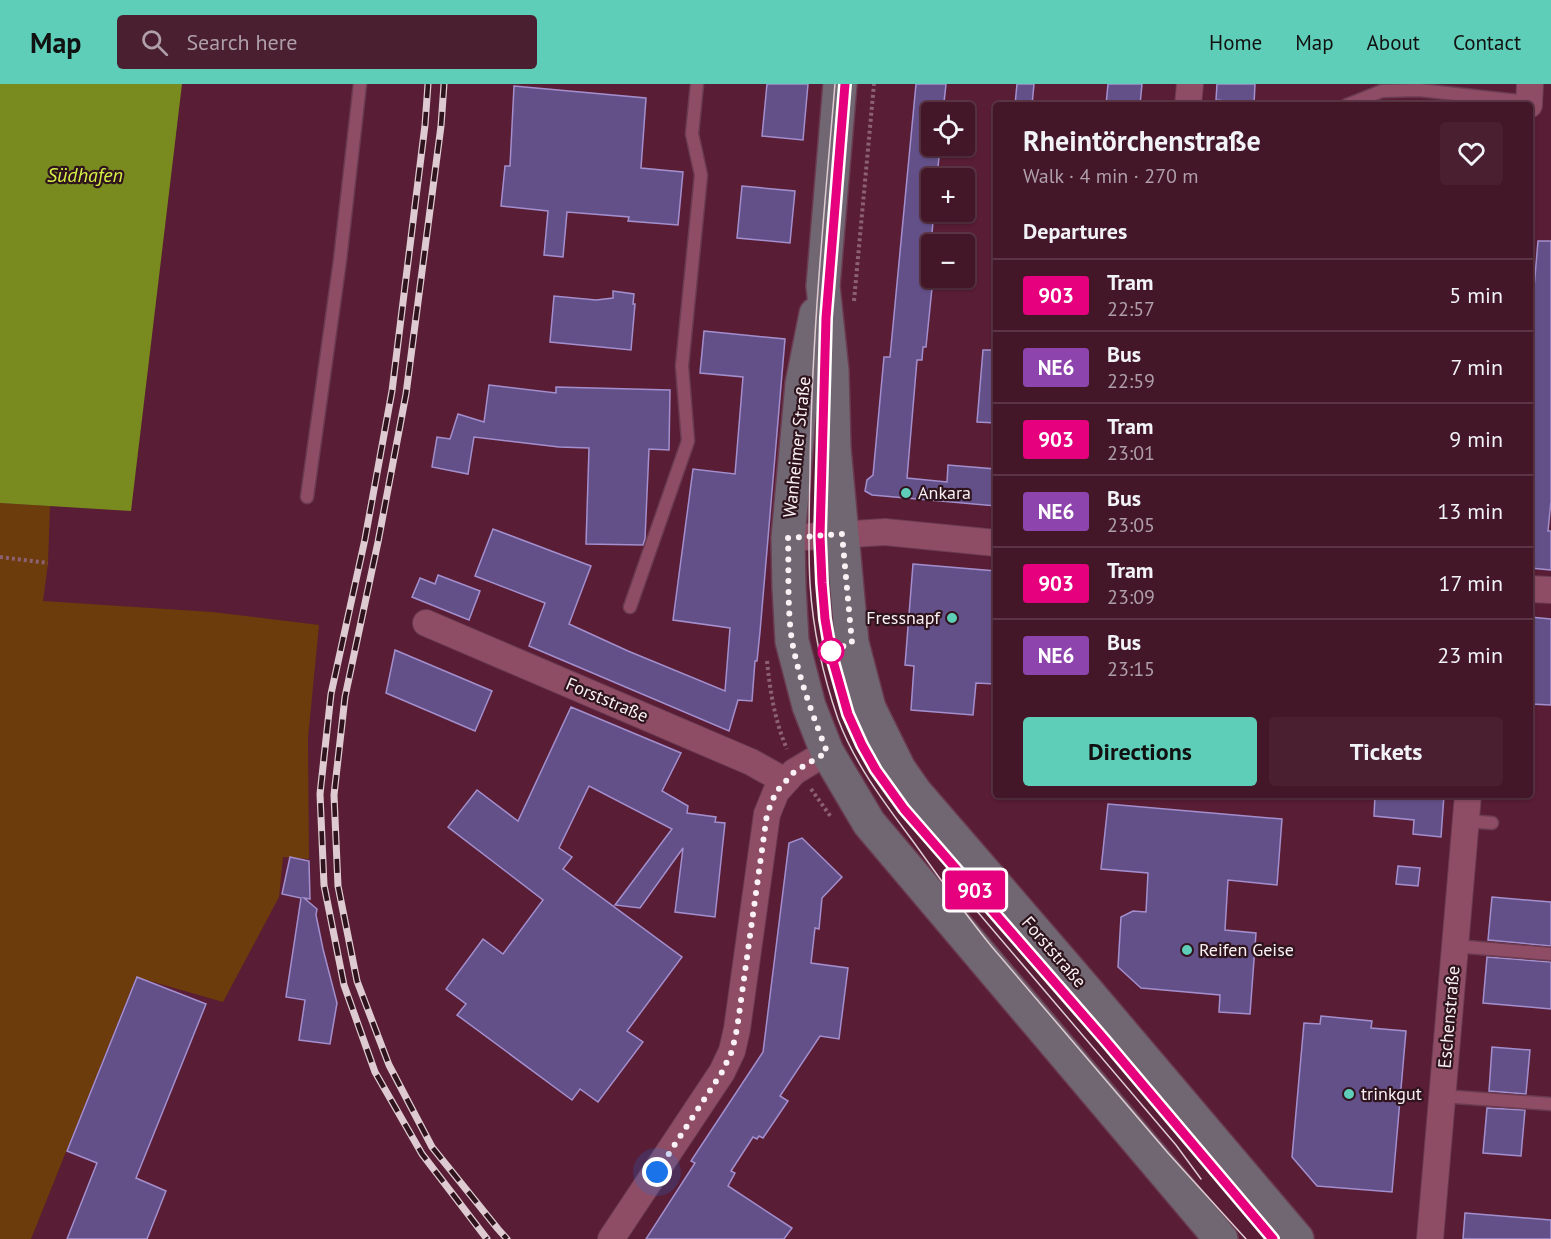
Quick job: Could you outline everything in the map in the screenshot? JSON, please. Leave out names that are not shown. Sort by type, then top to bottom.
[{"type":"street","name":"Wanheimer Straße","points":[[788,538],[802,384],[823,286],[840,84]]},
{"type":"street","points":[[1188,102],[1190,84]]},
{"type":"street","name":"Wanheimer Straße","points":[[823,286],[832,371],[834,448],[842,534]]},
{"type":"street","points":[[993,543],[885,532],[788,538],[792,640],[809,706],[827,752],[869,823],[1221,1239]]},
{"type":"street","name":"Forststraße","points":[[842,534],[852,643],[869,708],[899,769],[915,792],[1079,981],[1297,1239]]},
{"type":"street","points":[[1533,589],[1551,590]]},
{"type":"street","name":"Forststraße","points":[[426,623],[751,762],[785,781]]},
{"type":"street","points":[[611,1239],[722,1072],[732,1051],[767,814],[776,792],[785,781],[798,769],[827,752]]},
{"type":"street","name":"Eschenstraße","points":[[1430,1239],[1468,798]]},
{"type":"lane","points":[[307,497],[340,260],[360,84]]},
{"type":"lane","points":[[630,607],[688,441],[682,366],[701,175],[692,134],[697,84]]},
{"type":"lane","points":[[1353,102],[1382,87],[1529,97]]},
{"type":"lane","points":[[1466,821],[1492,824]]},
{"type":"lane","points":[[1455,946],[1551,954]]},
{"type":"lane","points":[[1442,1096],[1551,1104]]},
{"type":"path","points":[[853,311],[874,84]]},
{"type":"path","points":[[0,557],[48,563]]},
{"type":"shaded area","points":[[0,503],[50,506],[48,563],[43,601],[212,612],[319,625],[308,738],[309,859],[283,857],[279,897],[223,1002],[136,977],[31,1239],[0,1239]]},
{"type":"water","name":"Südhafen","points":[[0,84],[182,84],[131,511],[0,503]]},
{"type":"building","points":[[767,84],[808,84],[803,140],[762,136]]},
{"type":"building","points":[[916,84],[946,84],[944,102],[921,102],[921,156],[939,156],[938,168],[921,168],[921,222],[933,222],[932,234],[921,234],[921,288],[932,288],[926,347],[923,347],[922,360],[917,360],[907,478],[947,482],[948,465],[993,469],[993,506],[872,495],[865,491],[867,480],[873,475],[884,357],[890,357]]},
{"type":"building","points":[[1017,84],[1034,84],[1032,102],[1015,102]]},
{"type":"building","points":[[1108,84],[1142,84],[1140,102],[1106,102]]},
{"type":"building","points":[[1217,84],[1255,84],[1254,102],[1216,100]]},
{"type":"building","points":[[514,86],[646,98],[641,168],[683,172],[678,225],[628,221],[629,217],[567,212],[563,257],[544,255],[548,211],[501,206],[505,166],[510,166]]},
{"type":"building","points":[[742,186],[795,191],[790,243],[737,238]]},
{"type":"building","points":[[1538,241],[1551,241],[1551,501],[1548,531],[1551,531],[1551,570],[1533,568],[1533,300]]},
{"type":"building","points":[[613,291],[634,294],[631,350],[550,342],[554,296],[596,300],[613,298]]},
{"type":"building","points":[[704,331],[785,339],[752,701],[738,700],[729,731],[529,646],[545,603],[475,576],[493,529],[591,566],[569,624],[725,691],[730,628],[673,620],[693,469],[735,474],[743,377],[700,373]]},
{"type":"building","points":[[983,350],[993,350],[993,423],[977,422]]},
{"type":"building","points":[[489,385],[556,393],[556,387],[670,390],[669,450],[649,449],[643,545],[586,544],[589,448],[559,447],[474,437],[468,474],[432,467],[437,437],[450,439],[458,414],[484,422]]},
{"type":"building","name":"Fressnapf","points":[[913,564],[993,571],[993,684],[976,683],[973,715],[911,710],[914,666],[905,665]]},
{"type":"building","points":[[438,575],[480,591],[469,620],[412,597],[420,578],[435,584]]},
{"type":"building","points":[[1533,617],[1551,619],[1551,705],[1533,704]]},
{"type":"building","points":[[395,650],[492,691],[475,731],[386,693]]},
{"type":"building","points":[[571,707],[681,753],[662,791],[688,806],[687,813],[716,817],[715,822],[725,823],[715,917],[675,912],[683,848],[640,908],[615,905],[672,829],[589,786],[559,848],[572,857],[563,869],[682,957],[627,1031],[643,1042],[598,1102],[580,1089],[572,1100],[457,1015],[466,1004],[446,989],[483,939],[503,954],[543,900],[448,827],[477,790],[518,821]]},
{"type":"building","points":[[1375,798],[1444,798],[1441,837],[1413,834],[1414,820],[1374,816]]},
{"type":"building","points":[[1108,804],[1282,819],[1277,885],[1228,880],[1225,930],[1256,933],[1250,1014],[1219,1012],[1220,995],[1141,988],[1118,967],[1121,917],[1133,911],[1146,912],[1148,873],[1101,869]]},
{"type":"building","points":[[802,838],[842,877],[822,898],[819,929],[815,928],[811,963],[848,968],[839,1039],[820,1036],[780,1096],[788,1101],[763,1138],[753,1137],[731,1171],[735,1173],[728,1186],[792,1228],[784,1239],[646,1239],[695,1163],[691,1161],[763,1052],[789,843]]},
{"type":"building","points":[[290,857],[309,861],[310,899],[304,898],[317,909],[316,915],[323,949],[337,1003],[330,1044],[299,1040],[305,1000],[286,997],[301,898],[282,894]]},
{"type":"building","points":[[1398,866],[1420,868],[1418,886],[1396,884]]},
{"type":"building","points":[[1492,897],[1551,902],[1551,946],[1488,940]]},
{"type":"building","points":[[1487,957],[1551,962],[1551,1009],[1483,1003]]},
{"type":"building","points":[[137,977],[206,1004],[136,1178],[166,1191],[147,1239],[67,1239],[97,1163],[67,1151]]},
{"type":"building","name":"trinkgut","points":[[1321,1016],[1372,1021],[1371,1028],[1406,1031],[1392,1192],[1317,1186],[1292,1157],[1304,1023],[1320,1024]]},
{"type":"building","points":[[1492,1047],[1530,1050],[1526,1094],[1489,1091]]},
{"type":"building","points":[[1487,1108],[1525,1110],[1521,1156],[1483,1153]]},
{"type":"building","points":[[1465,1213],[1551,1220],[1551,1239],[1463,1239]]},
{"type":"tram line","points":[[835,84],[815,328],[809,543],[811,601],[816,636],[823,670],[838,719],[853,752],[872,784],[982,935],[1168,1153],[1246,1239]]},
{"type":"tram line","name":"903","points":[[845,84],[826,318],[820,536],[825,619],[838,683],[848,714],[876,770],[904,809],[1040,964],[1273,1239]]},
{"type":"tram line","points":[[846,84],[826,319],[820,536],[825,619],[831,654],[848,714],[876,770],[904,809],[1104,1039],[1273,1239]]},
{"type":"tram line","points":[[957,891],[976,910],[1176,1145],[1201,1179]]},
{"type":"railway","points":[[428,84],[392,391],[365,539],[331,694],[320,794],[324,885],[344,985],[375,1072],[422,1154],[487,1239]]},
{"type":"railway","points":[[444,84],[441,126],[406,394],[345,697],[334,795],[338,886],[357,981],[389,1065],[432,1147],[507,1239]]},
{"type":"place","name":"Ankara","points":[[906,493]]},
{"type":"place","name":"Fressnapf","points":[[952,618]]},
{"type":"place","name":"Reifen Geise","points":[[1187,950]]},
{"type":"place","name":"trinkgut","points":[[1349,1094]]},
{"type":"route","points":[[657,1172],[722,1072],[732,1051],[767,814],[776,792],[794,772],[827,752],[809,706],[792,640],[788,538],[842,534],[852,643],[831,651]]}]
